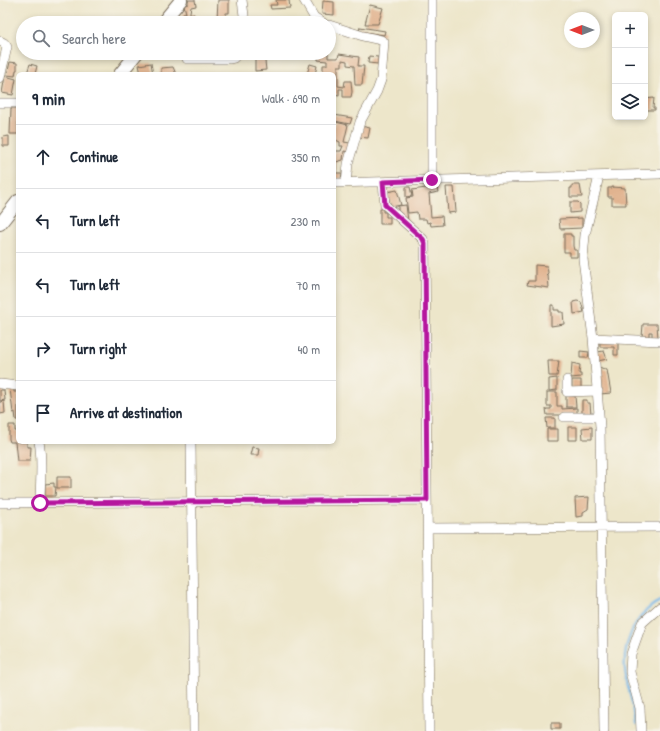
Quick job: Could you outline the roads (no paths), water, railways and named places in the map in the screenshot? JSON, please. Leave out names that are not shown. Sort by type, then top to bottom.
[{"type":"main road","points":[[168,16],[181,0]]},
{"type":"main road","points":[[122,72],[131,60]]},
{"type":"main road","points":[[0,224],[16,204]]},
{"type":"street","points":[[242,0],[244,16]]},
{"type":"street","points":[[304,0],[313,16]]},
{"type":"street","points":[[432,0],[432,180]]},
{"type":"street","points":[[336,27],[384,42],[381,80],[377,91],[360,122],[348,164],[346,183]]},
{"type":"street","points":[[0,42],[4,43],[7,47],[0,78]]},
{"type":"street","points":[[0,103],[16,103]]},
{"type":"street","points":[[336,183],[660,174]]},
{"type":"street","points":[[599,176],[585,235],[583,253],[598,391],[602,528],[604,731]]},
{"type":"street","points":[[383,182],[385,205],[423,239],[425,244],[429,731]]},
{"type":"street","points":[[593,338],[660,341]]},
{"type":"street","points":[[567,380],[567,392],[598,391]]},
{"type":"street","points":[[0,384],[16,386]]},
{"type":"street","points":[[564,417],[599,417]]},
{"type":"street","points":[[39,444],[41,452],[40,503]]},
{"type":"street","points":[[191,444],[194,731]]},
{"type":"street","points":[[0,503],[427,500]]},
{"type":"street","points":[[428,528],[660,527]]},
{"type":"street","points":[[641,731],[639,702],[630,672],[631,654],[642,623],[660,607]]},
{"type":"waterway","points":[[636,725],[626,677],[625,655],[627,644],[636,623],[643,614],[660,601]]}]
